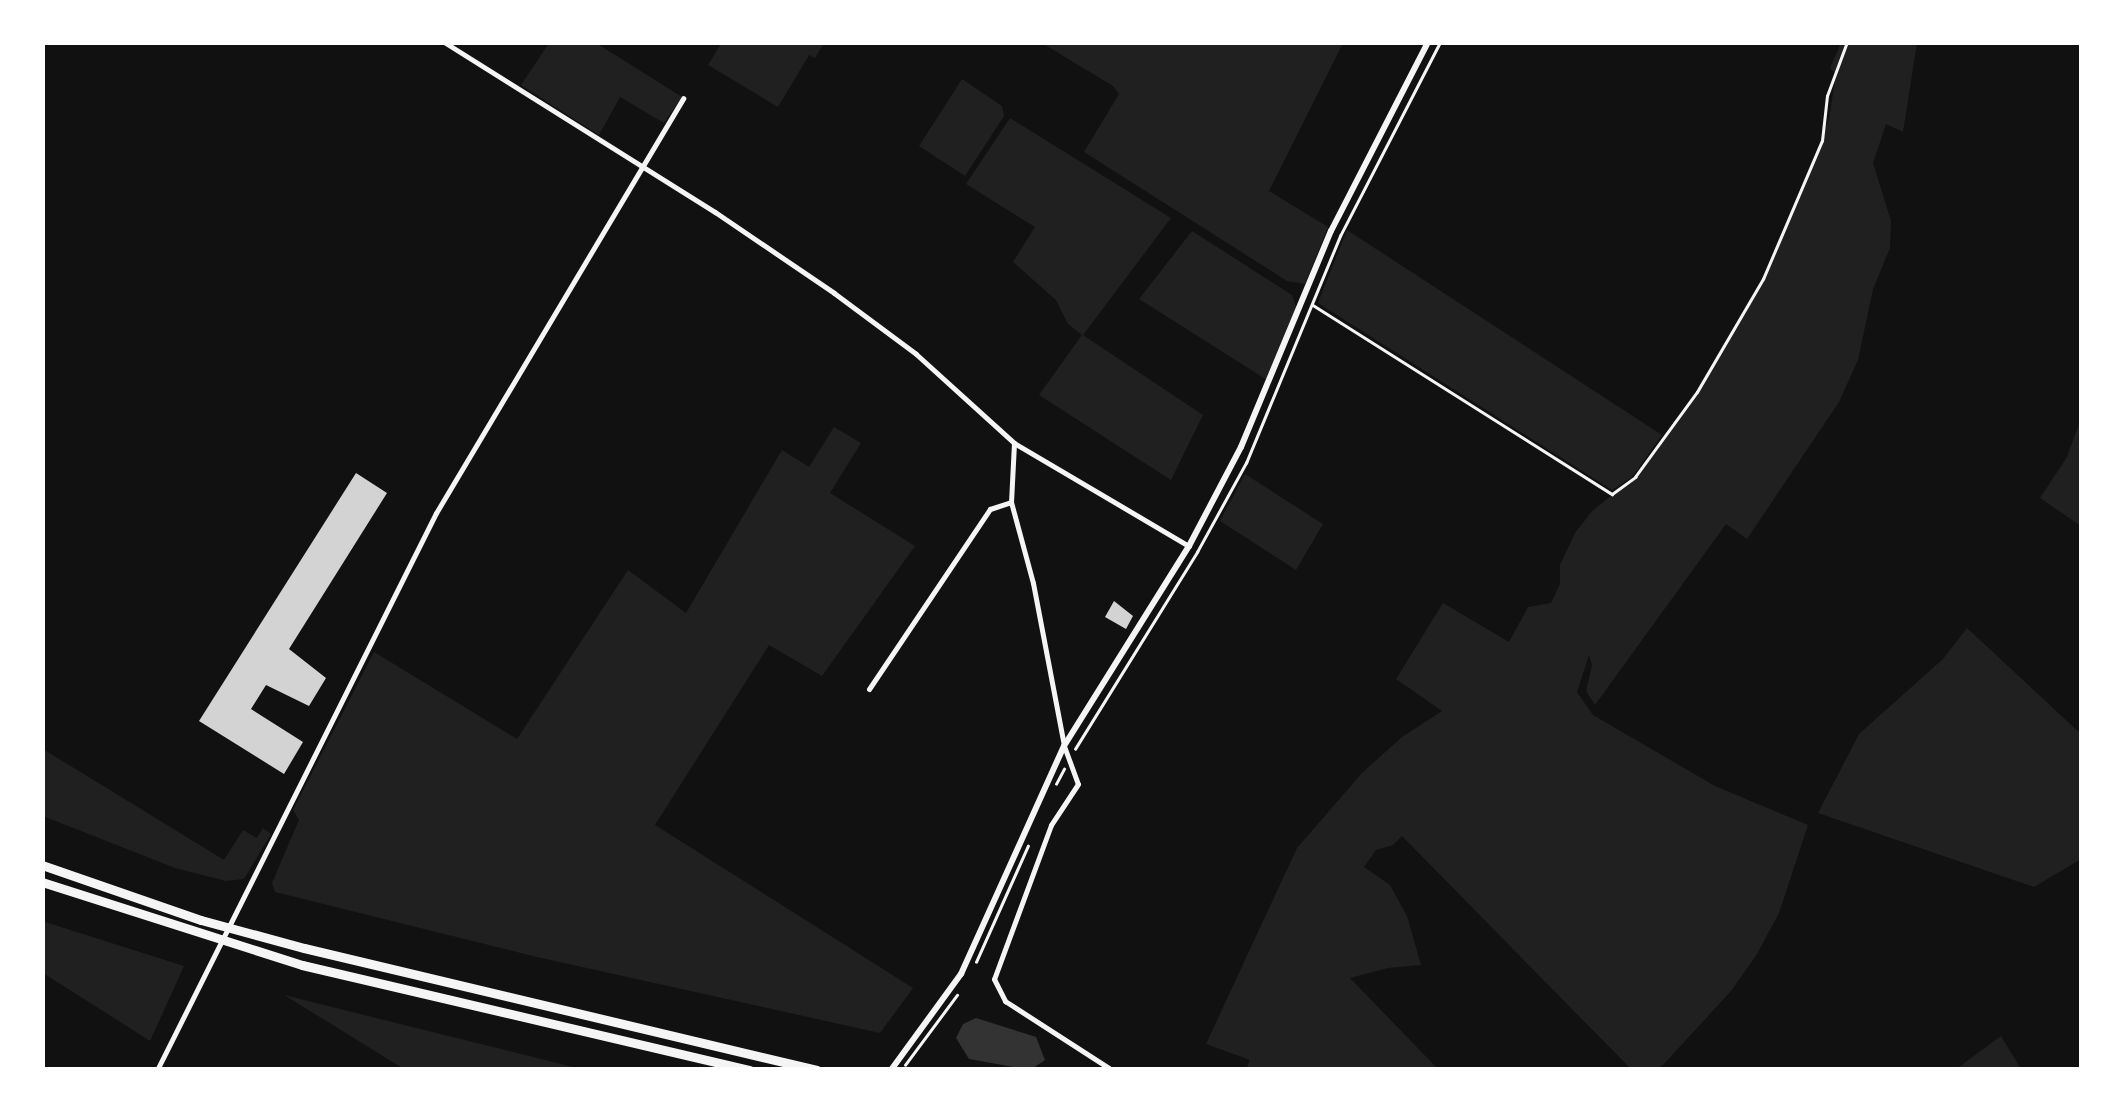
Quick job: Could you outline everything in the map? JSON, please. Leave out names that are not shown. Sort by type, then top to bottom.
[{"type":"highway","points":[[42,866],[201,920],[304,948],[817,1070]]},
{"type":"highway","points":[[42,882],[302,965],[750,1070]]},
{"type":"street","points":[[444,42],[644,167],[871,319],[1014,443],[1188,546]]},
{"type":"street","points":[[891,1070],[906,1057],[961,974],[1064,746],[1188,546],[1241,446],[1331,231],[1428,42]]},
{"type":"street","points":[[157,1070],[436,513],[683,98]]},
{"type":"street","points":[[1014,443],[1011,502],[1035,590],[1064,746],[1078,784],[1051,825],[994,979],[1005,1001],[1112,1070]]},
{"type":"street","points":[[869,689],[990,509],[1011,502]]},
{"type":"path","points":[[1055,786],[1246,463],[1369,177],[1440,42]]},
{"type":"path","points":[[1312,304],[1612,494],[1635,477],[1697,392],[1764,279],[1822,141],[1828,96],[1848,42]]},
{"type":"path","points":[[975,964],[1034,831]]},
{"type":"path","points":[[906,1057],[959,991]]},
{"type":"shaded area","points":[[722,42],[824,43],[815,58],[809,55],[778,107],[708,65]]},
{"type":"shaded area","points":[[549,43],[596,43],[682,97],[664,123],[620,97],[599,135],[521,85]]},
{"type":"shaded area","points":[[1042,43],[1343,43],[1269,191],[1328,227],[1305,284],[1287,281],[1084,152],[1119,94],[1113,86]]},
{"type":"shaded area","points":[[1841,43],[1917,43],[1903,132],[1886,124],[1873,163],[1891,221],[1890,248],[1873,289],[1858,360],[1839,402],[1747,539],[1726,524],[1595,705],[1586,691],[1592,665],[1589,655],[1577,692],[1593,715],[1715,786],[1808,825],[1779,913],[1757,954],[1731,991],[1663,1065],[1657,1069],[1631,1069],[1402,836],[1393,845],[1376,850],[1364,867],[1390,885],[1407,916],[1421,965],[1350,978],[1438,1069],[1246,1069],[1250,1060],[1206,1044],[1297,848],[1362,773],[1402,737],[1442,711],[1396,679],[1443,603],[1509,642],[1528,607],[1551,603],[1560,584],[1560,565],[1575,533],[1592,511],[1635,477],[1697,392],[1763,279],[1804,183],[1829,119],[1836,74],[1830,68]]},
{"type":"shaded area","points":[[962,79],[1002,106],[1004,116],[965,176],[919,146]]},
{"type":"shaded area","points":[[1010,118],[1171,218],[1083,335],[1203,415],[1171,480],[1039,395],[1082,335],[1068,324],[1056,300],[1013,262],[1035,227],[966,184]]},
{"type":"shaded area","points":[[1347,230],[1662,435],[1632,477],[1612,490],[1318,303]]},
{"type":"shaded area","points":[[1192,231],[1292,295],[1296,307],[1267,380],[1139,299]]},
{"type":"shaded area","points":[[2080,421],[2081,526],[2040,498],[2067,457]]},
{"type":"shaded area","points":[[834,427],[861,443],[830,493],[915,546],[822,676],[769,645],[655,825],[913,988],[880,1033],[537,957],[275,892],[272,883],[299,820],[293,810],[374,652],[517,739],[628,570],[686,613],[782,450],[809,467]]},
{"type":"shaded area","points":[[1245,474],[1323,524],[1296,570],[1220,521]]},
{"type":"shaded area","points":[[1967,628],[2081,734],[2081,859],[2034,887],[1818,813],[1859,734],[1943,659]]},
{"type":"shaded area","points":[[43,749],[224,860],[243,830],[257,838],[263,828],[271,834],[244,879],[226,881],[175,868],[43,816]]},
{"type":"shaded area","points":[[42,921],[184,966],[150,1041],[43,973]]},
{"type":"shaded area","points":[[284,995],[581,1069],[404,1069]]},
{"type":"shaded area","points":[[976,1018],[1036,1037],[1045,1060],[1030,1070],[969,1059],[956,1038],[963,1024]]},
{"type":"shaded area","points":[[2001,1036],[2021,1069],[1956,1069]]},
{"type":"building","points":[[356,473],[387,493],[289,649],[326,678],[309,706],[266,685],[251,709],[303,742],[284,774],[199,721]]},
{"type":"building","points":[[1114,601],[1133,616],[1126,629],[1105,617]]}]
